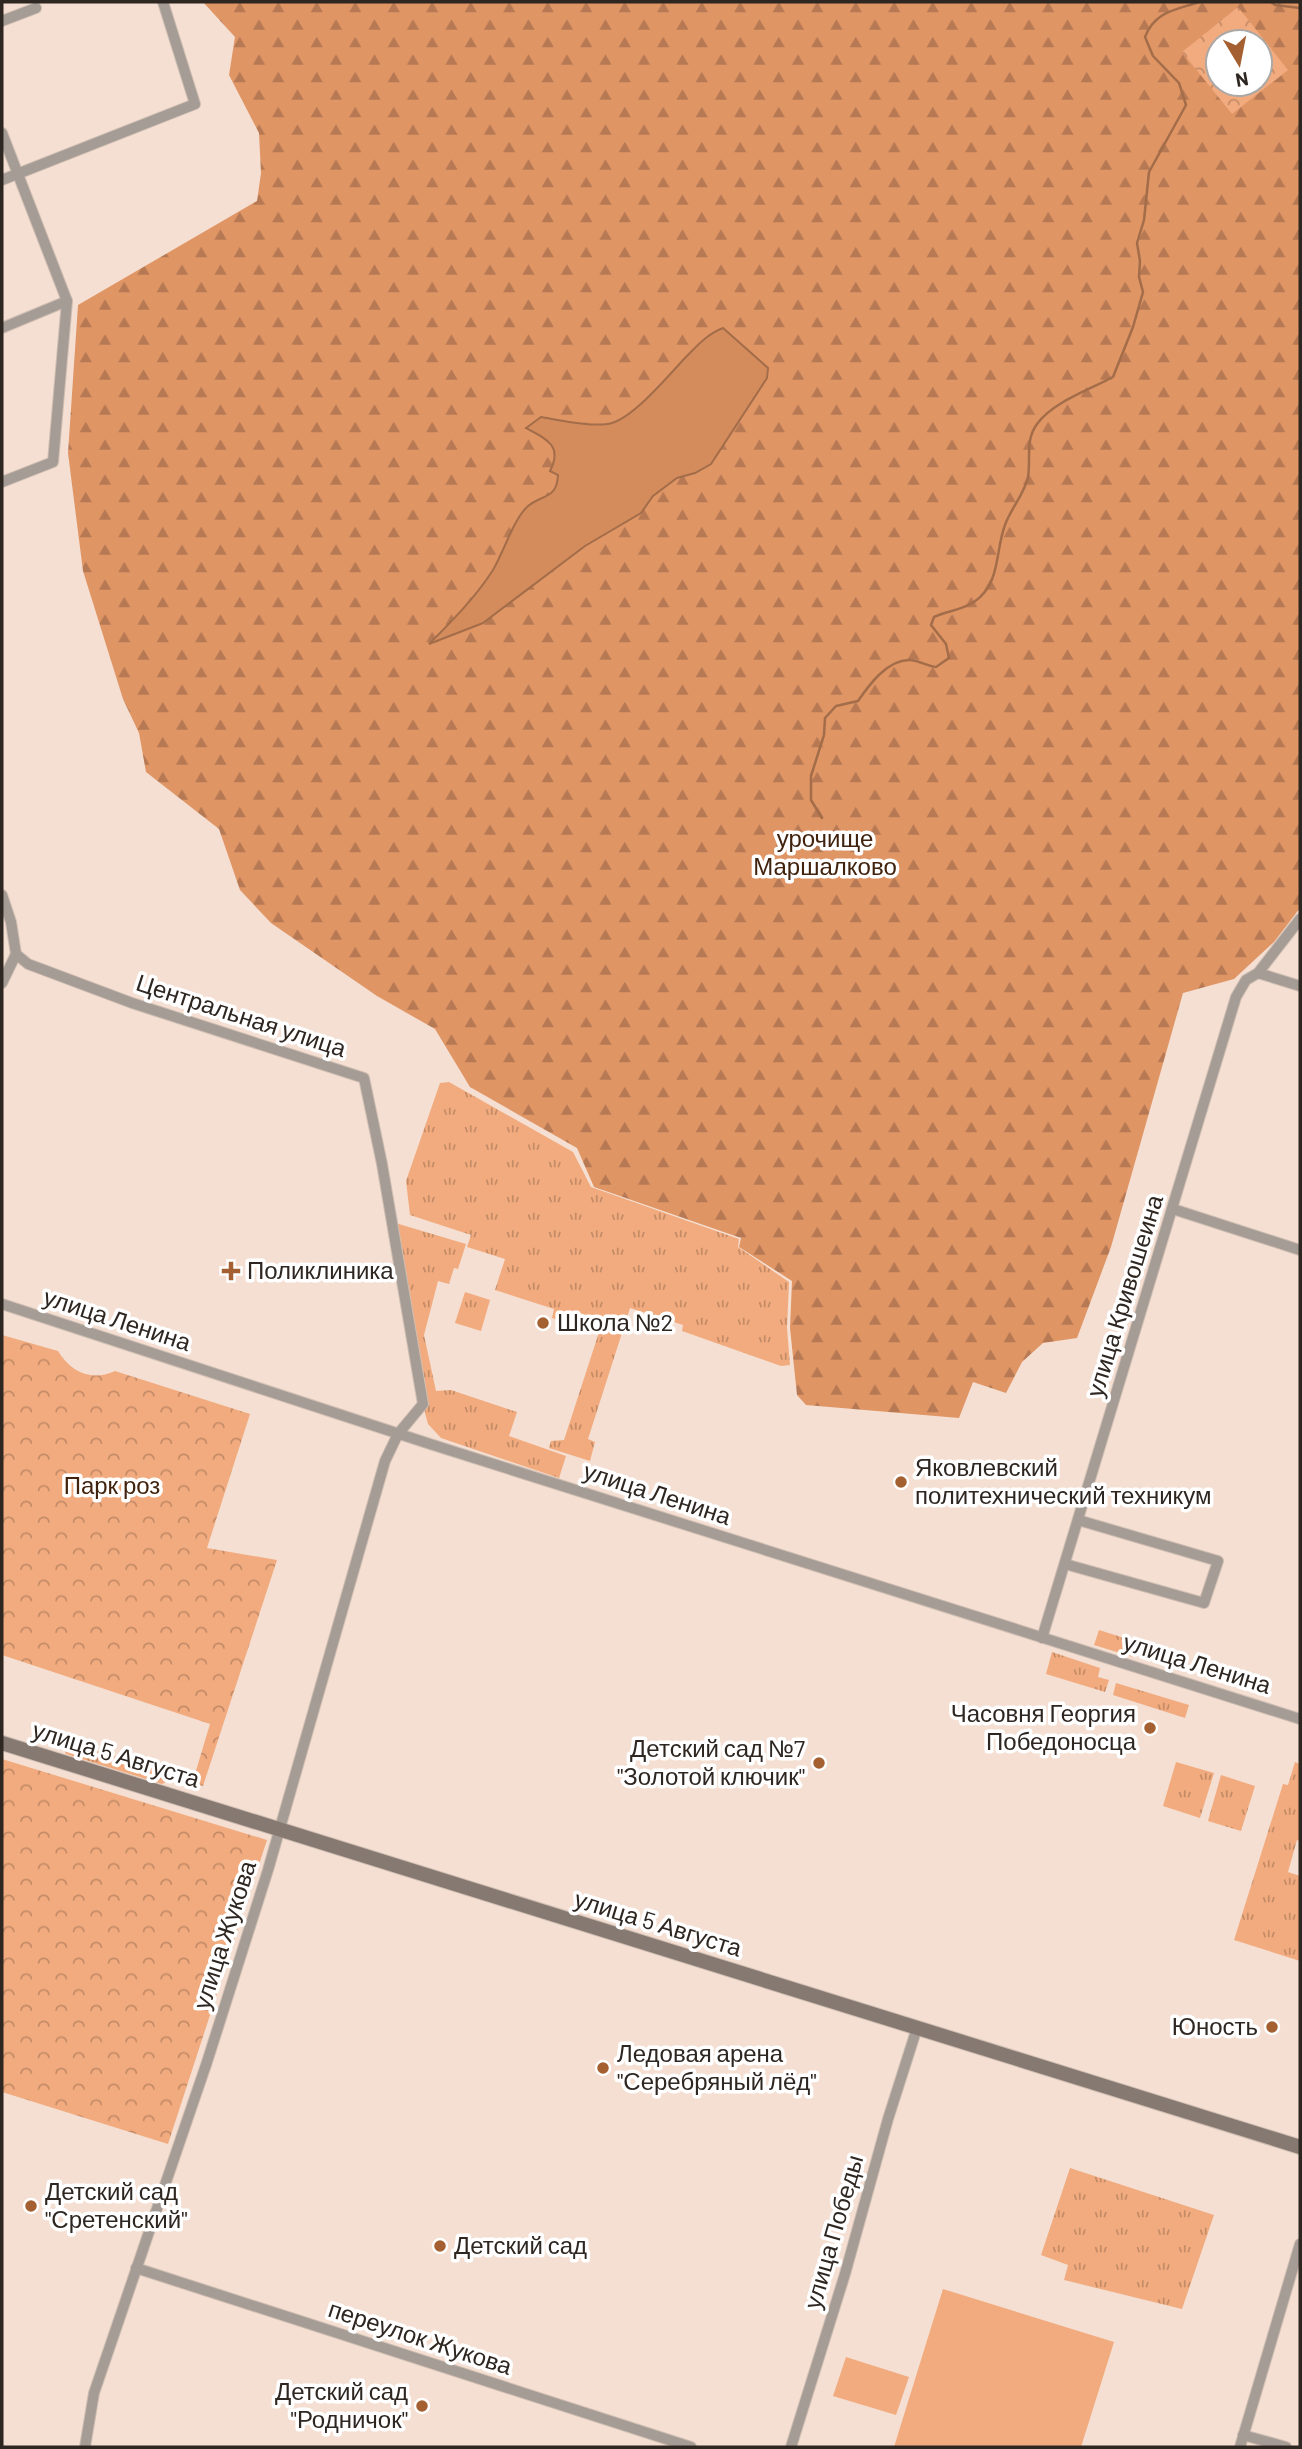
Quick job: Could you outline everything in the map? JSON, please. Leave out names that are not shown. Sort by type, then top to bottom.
[{"type":"street","points":[[2,180],[195,104],[163,2]]},
{"type":"street","points":[[2,21],[36,8]]},
{"type":"street","points":[[2,133],[67,301],[53,462],[2,482]]},
{"type":"street","points":[[2,328],[67,301]]},
{"type":"street","points":[[2,895],[11,922],[16,954],[2,983]]},
{"type":"street","name":"улица Кривошеина","points":[[1042,1638],[1236,997],[1246,980],[1258,973],[1300,919]]},
{"type":"street","name":"Центральная улица","points":[[16,954],[28,964],[61,978],[364,1078],[382,1164],[423,1404],[398,1434]]},
{"type":"street","points":[[1258,973],[1300,986]]},
{"type":"street","points":[[1173,1209],[1300,1250]]},
{"type":"street","name":"улица Ленина","points":[[2,1304],[398,1434],[1300,1718]]},
{"type":"street","name":"улица Жукова","points":[[85,2447],[94,2393],[207,2062],[280,1831],[385,1461],[398,1434]]},
{"type":"street","points":[[1065,1564],[1204,1603],[1218,1561],[1079,1520]]},
{"type":"street","name":"улица 5 Августа","points":[[2,1743],[1300,2147]]},
{"type":"street","name":"улица Победы","points":[[791,2447],[849,2262],[916,2028]]},
{"type":"street","points":[[1240,2447],[1300,2244]]},
{"type":"street","name":"переулок Жукова","points":[[136,2268],[691,2447]]},
{"type":"street","points":[[1243,2435],[1286,2447]]},
{"type":"green space","name":"урочище Маршалково","points":[[203,2],[1300,2],[1300,908],[1274,942],[1234,979],[1183,993],[1111,1247],[1077,1338],[1043,1343],[1022,1362],[1006,1393],[973,1382],[959,1418],[806,1405],[797,1395],[790,1328],[792,1281],[739,1247],[741,1238],[594,1187],[577,1148],[470,1087],[435,1029],[377,996],[271,923],[240,890],[219,829],[146,772],[139,733],[123,699],[83,571],[68,453],[78,305],[257,201],[261,173],[259,133],[229,75],[235,37]],"holes":[[[695,348],[695,473],[678,478],[653,496],[641,513],[585,546],[483,623],[430,643],[470,602],[494,569],[516,525],[539,499],[549,496],[558,486],[555,448],[544,437],[541,417],[594,425],[621,419],[644,402]]]},
{"type":"green space","points":[[1238,7],[1255,28],[1212,28]]},
{"type":"green space","points":[[1204,34],[1204,79],[1182,52]]},
{"type":"green space","points":[[1274,52],[1288,70],[1274,81]]},
{"type":"green space","points":[[1219,98],[1252,98],[1232,114]]},
{"type":"green space","points":[[449,1082],[573,1152],[591,1187],[739,1239],[738,1247],[789,1282],[787,1328],[790,1365],[781,1366],[682,1331],[683,1325],[630,1308],[588,1439],[595,1442],[590,1461],[549,1448],[551,1441],[564,1440],[603,1320],[570,1310],[565,1322],[552,1318],[554,1309],[495,1290],[505,1259],[467,1247],[471,1235],[410,1215],[406,1181],[440,1083]]},
{"type":"green space","points":[[392,1222],[466,1244],[458,1269],[454,1268],[449,1284],[438,1281],[424,1335],[436,1391],[451,1390],[517,1412],[509,1436],[566,1456],[559,1478],[441,1438],[428,1424]]},
{"type":"green space","points":[[465,1292],[490,1300],[481,1331],[455,1323]]},
{"type":"green space","name":"Парк роз","points":[[2,1335],[58,1351],[69,1365],[82,1373],[98,1375],[115,1371],[250,1414],[207,1548],[277,1560],[203,1786],[192,1784],[210,1724],[2,1655]]},
{"type":"green space","points":[[1099,1630],[1137,1642],[1133,1657],[1094,1645]]},
{"type":"green space","points":[[1052,1652],[1100,1668],[1098,1677],[1109,1680],[1105,1692],[1046,1674]]},
{"type":"green space","points":[[1116,1683],[1189,1705],[1185,1718],[1113,1695]]},
{"type":"green space","points":[[65,1743],[166,1772],[168,1781],[162,1784],[66,1754],[63,1748]]},
{"type":"green space","points":[[2,1759],[267,1840],[168,2144],[2,2092]]},
{"type":"green space","points":[[1176,1762],[1214,1773],[1200,1818],[1163,1806]]},
{"type":"green space","points":[[1295,1762],[1300,1764],[1300,1841],[1297,1840],[1288,1872],[1300,1876],[1300,1961],[1234,1940],[1283,1784],[1288,1785]]},
{"type":"green space","points":[[1221,1775],[1255,1786],[1241,1831],[1208,1821]]},
{"type":"green space","points":[[1070,2168],[1214,2215],[1182,2309],[1064,2280],[1068,2265],[1041,2255]]},
{"type":"green space","points":[[943,2289],[1114,2342],[1081,2447],[894,2447]]},
{"type":"green space","points":[[846,2357],[909,2377],[896,2415],[833,2396]]},
{"type":"shaded area","points":[[723,328],[768,368],[767,378],[711,464],[695,473],[677,478],[653,496],[641,513],[585,546],[483,623],[429,644],[463,609],[486,580],[522,512],[555,489],[558,475],[550,471],[554,462],[554,449],[546,440],[526,428],[541,417],[596,425],[621,419],[651,395],[702,341]]},
{"type":"waterway","points":[[822,818],[811,800],[811,776],[824,735],[825,718],[836,706],[858,701],[879,674],[893,664],[909,660],[936,667],[949,658],[946,644],[931,625],[934,617],[969,605],[983,595],[989,586],[1005,525],[1028,477],[1033,430],[1052,409],[1113,377],[1133,327],[1143,292],[1139,277],[1137,243],[1144,220],[1149,172],[1186,105],[1179,83],[1153,56],[1145,37],[1149,28],[1160,17],[1199,2]]},
{"type":"waterway","points":[[1271,2],[1275,5],[1300,8]]},
{"type":"place","name":"Поликлиника","points":[[231,1271]]},
{"type":"place","name":"Школа №2","points":[[543,1323]]},
{"type":"place","name":"Яковлевский политехнический техникум","points":[[901,1482]]},
{"type":"place","name":"Часовня Георгия Победоносца","points":[[1150,1728]]},
{"type":"place","name":"Детский сад №7 \"Золотой ключик\"","points":[[819,1763]]},
{"type":"place","name":"Юность","points":[[1272,2027]]},
{"type":"place","name":"Ледовая арена \"Серебряный лёд\"","points":[[603,2068]]},
{"type":"place","name":"Детский сад \"Сретенский\"","points":[[31,2206]]},
{"type":"place","name":"Детский сад","points":[[440,2246]]},
{"type":"place","name":"Детский сад \"Родничок\"","points":[[422,2406]]}]
